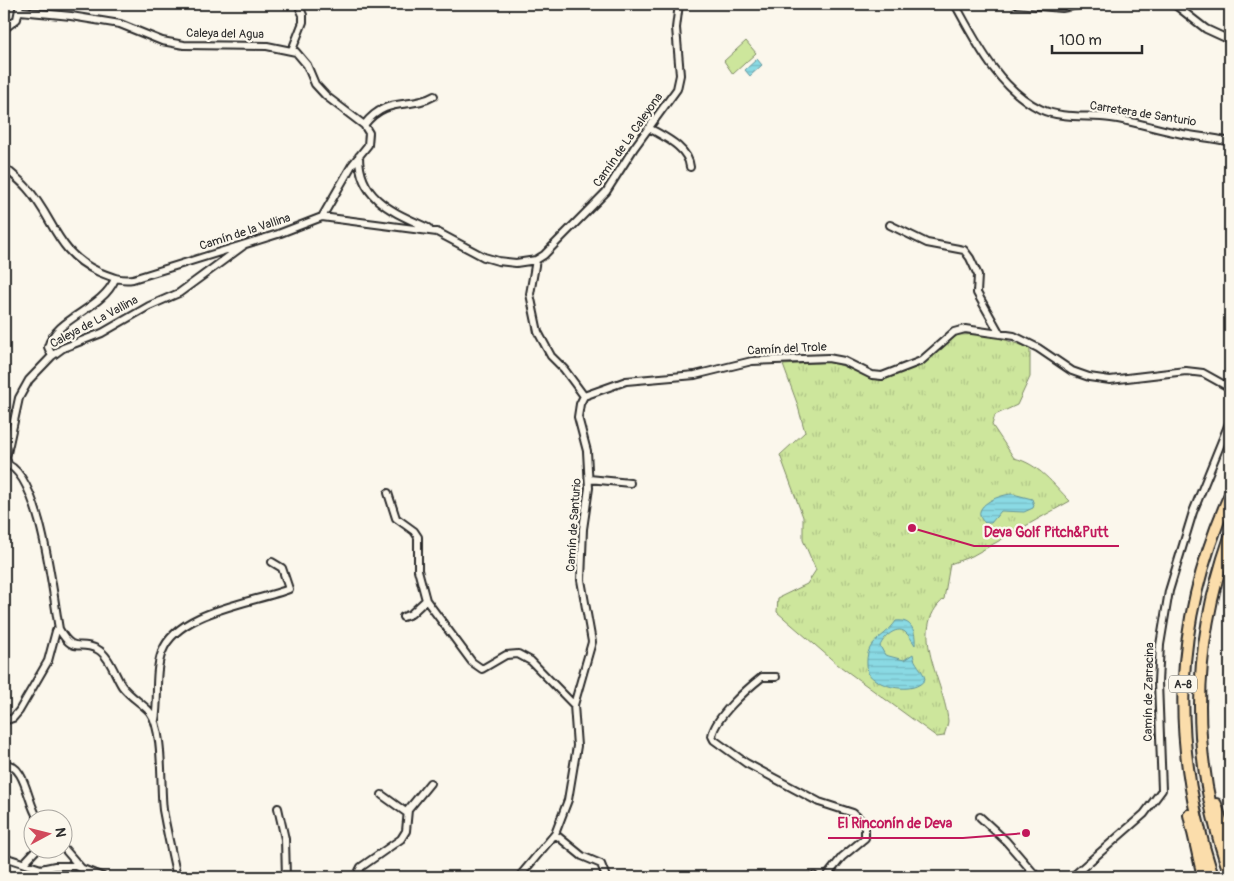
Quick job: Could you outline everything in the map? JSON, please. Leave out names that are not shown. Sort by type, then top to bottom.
[{"type":"highway","name":"A-8","points":[[1213,877],[1202,842],[1184,752],[1182,701],[1185,647],[1202,573],[1230,494]]},
{"type":"highway","name":"A-8","points":[[1230,538],[1210,605],[1199,690],[1200,738],[1206,788],[1216,835],[1230,875]]},
{"type":"highway","points":[[1230,538],[1214,607],[1205,692],[1205,738],[1212,787],[1224,833],[1230,848]]},
{"type":"highway","points":[[1184,752],[1183,774],[1187,809],[1202,877]]},
{"type":"street","points":[[298,4],[303,15],[303,22],[292,50],[304,60],[312,80],[318,88],[364,125],[368,130],[370,141],[322,216],[430,231],[449,237],[468,249],[498,261],[516,263],[536,260],[530,294],[534,320],[551,356],[564,369],[584,396]]},
{"type":"street","name":"Camín de La Caleyona","points":[[536,260],[544,255],[606,192],[679,84],[676,28],[679,4]]},
{"type":"street","name":"Carretera de Santurio","points":[[954,4],[994,70],[1020,96],[1041,110],[1058,114],[1114,118],[1181,134],[1209,136],[1230,142]]},
{"type":"street","points":[[1016,4],[1062,8],[1084,4]]},
{"type":"street","points":[[1174,4],[1200,25],[1230,40]]},
{"type":"street","points":[[4,29],[17,19],[20,7]]},
{"type":"street","name":"Caleya del Agua","points":[[20,7],[120,24],[162,41],[184,46],[231,44],[292,50]]},
{"type":"street","points":[[364,125],[368,119],[390,106],[423,101],[434,96]]},
{"type":"street","points":[[649,128],[682,149],[690,167]]},
{"type":"street","points":[[359,156],[360,170],[372,196],[388,208],[428,228],[430,231]]},
{"type":"street","name":"Camín de la Vallina","points":[[4,167],[28,189],[55,233],[72,255],[86,266],[115,279],[133,279],[294,228],[322,216]]},
{"type":"street","points":[[890,225],[927,243],[964,250],[978,275],[977,293],[1000,334]]},
{"type":"street","name":"Caleya de La Vallina","points":[[6,463],[19,398],[29,380],[52,356],[64,348],[102,333],[149,306],[179,293],[247,243]]},
{"type":"street","points":[[52,356],[48,347],[54,335],[97,302],[115,279]]},
{"type":"street","name":"Camín del Trole","points":[[584,396],[626,381],[696,375],[752,361],[828,358],[844,360],[872,375],[882,376],[921,361],[954,332],[965,329],[1014,336],[1072,372],[1089,377],[1110,380],[1186,371],[1203,373],[1230,388]]},
{"type":"street","name":"Camín de Santurio","points":[[519,877],[555,834],[568,800],[574,776],[577,746],[574,706],[592,642],[581,580],[583,529],[589,501],[587,451],[578,416],[584,396]]},
{"type":"street","name":"Camín de Zarracina","points":[[1072,877],[1144,814],[1162,790],[1163,776],[1157,712],[1158,682],[1160,645],[1169,590],[1193,512],[1230,421]]},
{"type":"street","points":[[6,463],[27,486],[42,530],[59,629],[70,644],[92,647],[102,653],[123,687],[150,712],[154,720]]},
{"type":"street","points":[[589,479],[630,483]]},
{"type":"street","points":[[388,493],[396,518],[414,531],[418,537],[418,570],[426,600],[472,662],[479,668],[486,668],[506,656],[518,654],[531,661],[574,706]]},
{"type":"street","points":[[177,877],[163,808],[163,776],[154,720],[160,659],[165,645],[175,632],[234,604],[268,597],[289,589],[282,568],[272,562]]},
{"type":"street","points":[[403,617],[411,614],[426,600]]},
{"type":"street","points":[[4,721],[13,718],[19,711],[48,661],[56,632],[59,629]]},
{"type":"street","points":[[776,677],[762,677],[742,693],[713,730],[714,740],[746,763],[819,802],[853,813],[862,821],[866,834],[863,841],[842,857],[826,877]]},
{"type":"street","points":[[4,764],[12,765],[19,772],[33,808]]},
{"type":"street","points":[[356,877],[361,867],[401,839],[406,831],[407,813],[414,800],[430,783]]},
{"type":"street","points":[[382,795],[407,813]]},
{"type":"street","points":[[278,808],[285,839],[286,877]]},
{"type":"street","points":[[980,817],[1006,841],[1037,877]]},
{"type":"street","points":[[555,834],[582,856],[601,864],[606,877]]},
{"type":"street","points":[[4,857],[41,869],[55,866],[81,868],[103,877]]},
{"type":"street","points":[[24,864],[29,858]]},
{"type":"street","points":[[72,858],[81,868]]},
{"type":"street","points":[[41,869],[44,877]]},
{"type":"green space","points":[[746,41],[756,53],[733,74],[724,61]]},
{"type":"green space","points":[[987,334],[1030,348],[1030,377],[1017,405],[995,415],[992,425],[1014,458],[1038,470],[1070,501],[972,556],[950,564],[944,599],[933,612],[929,626],[928,641],[931,657],[948,721],[944,736],[937,737],[837,664],[777,612],[778,598],[807,584],[816,570],[803,540],[803,517],[780,455],[805,432],[783,365],[832,362],[880,380],[916,363],[958,335]]},
{"type":"water","points":[[757,59],[762,65],[750,76],[745,70]]},
{"type":"water","points":[[1013,494],[1032,499],[1033,508],[1024,512],[1001,511],[991,523],[985,523],[980,512],[987,502],[1001,496]]},
{"type":"water","points":[[896,621],[906,622],[912,627],[915,635],[915,645],[905,632],[898,630],[887,636],[880,646],[885,655],[904,660],[913,654],[925,679],[913,687],[896,688],[887,686],[868,673],[868,653],[871,647]]},
{"type":"place","name":"Deva Golf Pitch&Putt","points":[[912,528]]},
{"type":"place","name":"El Rinconín de Deva","points":[[1026,833]]}]
